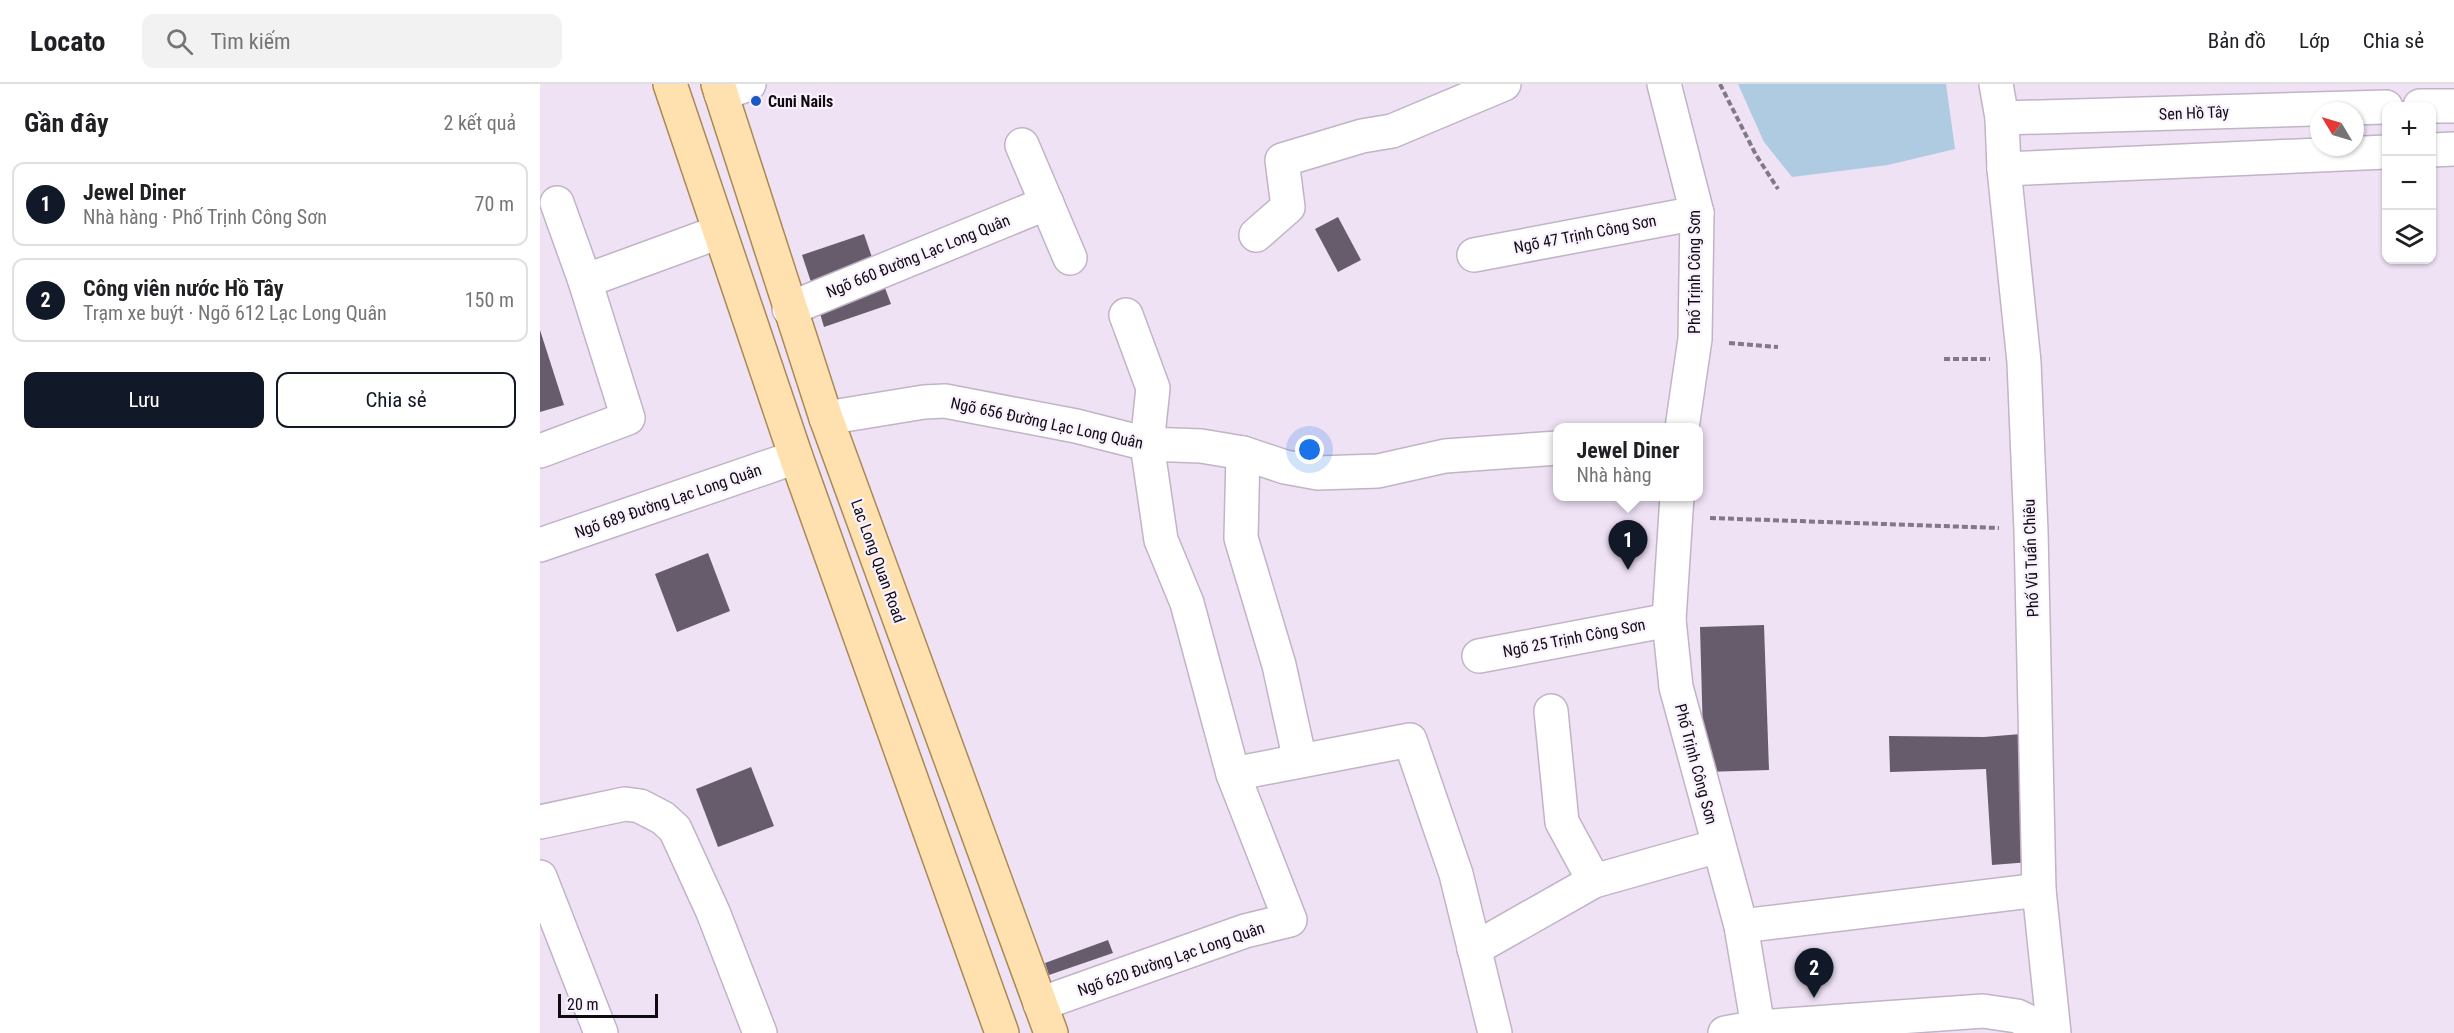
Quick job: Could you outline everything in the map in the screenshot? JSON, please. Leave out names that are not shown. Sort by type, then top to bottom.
[{"type":"main road","points":[[670,84],[795,458],[1002,1033]]},
{"type":"main road","name":"Lac Long Quan Road","points":[[729,87],[789,309],[826,418],[1046,1019]]},
{"type":"street","points":[[1256,235],[1288,207],[1282,160],[1362,136],[1392,131],[1504,84]]},
{"type":"street","name":"Phố Trịnh Công Sơn","points":[[1664,84],[1697,213],[1695,339],[1683,423]]},
{"type":"street","name":"Phố Vũ Tuấn Chiêu","points":[[1996,84],[2002,118],[2004,169],[2024,362],[2031,531],[2039,890],[2053,1033]]},
{"type":"street","points":[[2436,106],[2454,106]]},
{"type":"street","name":"Sen Hồ Tây","points":[[2002,118],[2382,107]]},
{"type":"street","points":[[1022,145],[1070,258]]},
{"type":"street","points":[[2436,150],[2454,149]]},
{"type":"street","points":[[2004,169],[2382,152]]},
{"type":"street","points":[[540,451],[628,418],[585,281],[557,203]]},
{"type":"street","name":"Ngõ 660 Đường Lạc Long Quân","points":[[789,309],[1047,203]]},
{"type":"street","name":"Ngõ 47 Trịnh Công Sơn","points":[[1474,255],[1697,213]]},
{"type":"street","points":[[585,281],[718,232]]},
{"type":"street","points":[[1126,315],[1153,388],[1147,444],[1161,540],[1187,603],[1233,774],[1410,740],[1456,874],[1495,1033]]},
{"type":"street","name":"Ngõ 656 Đường Lạc Long Quân","points":[[826,418],[924,402],[945,401],[1076,426],[1147,444],[1200,446],[1243,453],[1285,467],[1318,473],[1378,471],[1445,456],[1553,448]]},
{"type":"street","points":[[1243,453],[1241,538],[1278,665],[1300,761]]},
{"type":"street","name":"Ngõ 689 Đường Lạc Long Quân","points":[[540,545],[795,458]]},
{"type":"street","name":"Phố Trịnh Công Sơn","points":[[1676,506],[1669,620],[1676,687],[1741,926],[1758,1027]]},
{"type":"street","name":"Ngõ 25 Trịnh Công Sơn","points":[[1479,656],[1669,620]]},
{"type":"street","points":[[1551,711],[1562,822],[1594,881]]},
{"type":"street","name":"Ngõ 620 Đường Lạc Long Quân","points":[[1046,1019],[1245,931],[1290,920],[1233,774]]},
{"type":"street","points":[[540,822],[625,804],[640,806],[663,818],[675,829],[713,912],[760,1033]]},
{"type":"street","points":[[1474,949],[1594,881],[1718,846]]},
{"type":"street","points":[[540,877],[601,1033]]},
{"type":"street","points":[[1741,926],[2039,890]]},
{"type":"street","points":[[1725,1033],[1758,1027],[1983,1011],[2017,1016],[2053,1033]]},
{"type":"path","points":[[1720,84],[1756,155],[1778,189]]},
{"type":"path","points":[[1695,339],[1778,347]]},
{"type":"path","points":[[1944,359],[2000,359],[2024,362]]},
{"type":"path","points":[[1676,506],[2031,531]]},
{"type":"water","points":[[1738,84],[1946,84],[1955,149],[1888,165],[1792,177],[1764,142]]},
{"type":"building","points":[[1338,217],[1361,260],[1338,272],[1315,229]]},
{"type":"building","points":[[864,234],[877,272],[815,294],[802,255]]},
{"type":"building","points":[[885,288],[891,304],[824,327],[819,310]]},
{"type":"building","points":[[540,330],[564,405],[540,412]]},
{"type":"building","points":[[708,553],[730,611],[677,632],[655,574]]},
{"type":"building","points":[[1764,625],[1769,770],[1704,772],[1700,627]]},
{"type":"building","points":[[2021,734],[2030,862],[1992,865],[1986,769],[1890,772],[1889,736],[1984,737]]},
{"type":"building","points":[[751,767],[774,826],[718,847],[696,789]]},
{"type":"building","points":[[1108,940],[1113,953],[1049,975],[1045,963]]},
{"type":"place","name":"Cuni Nails","points":[[756,101]]},
{"type":"place","name":"Jewel Diner","points":[[1628,570]]},
{"type":"place","name":"Công viên nước Hồ Tây","points":[[1814,998]]}]
